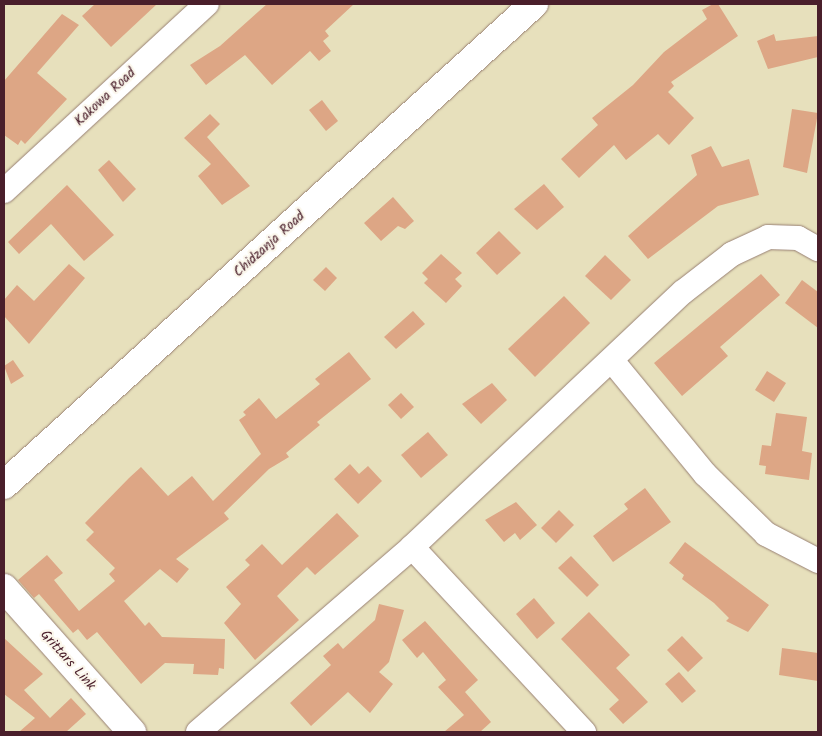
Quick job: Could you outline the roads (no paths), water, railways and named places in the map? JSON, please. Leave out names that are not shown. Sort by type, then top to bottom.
[{"type":"street","name":"Kakowa Road","points":[[4,191],[207,4]]},
{"type":"street","name":"Chidzanja Road","points":[[4,485],[534,4]]},
{"type":"street","points":[[198,732],[412,547],[613,362],[683,292],[732,254],[768,236],[798,238],[818,249]]},
{"type":"street","points":[[613,362],[705,474],[766,534],[818,561]]},
{"type":"street","points":[[412,547],[584,732]]},
{"type":"street","name":"Grittars Link","points":[[4,588],[132,732]]}]
